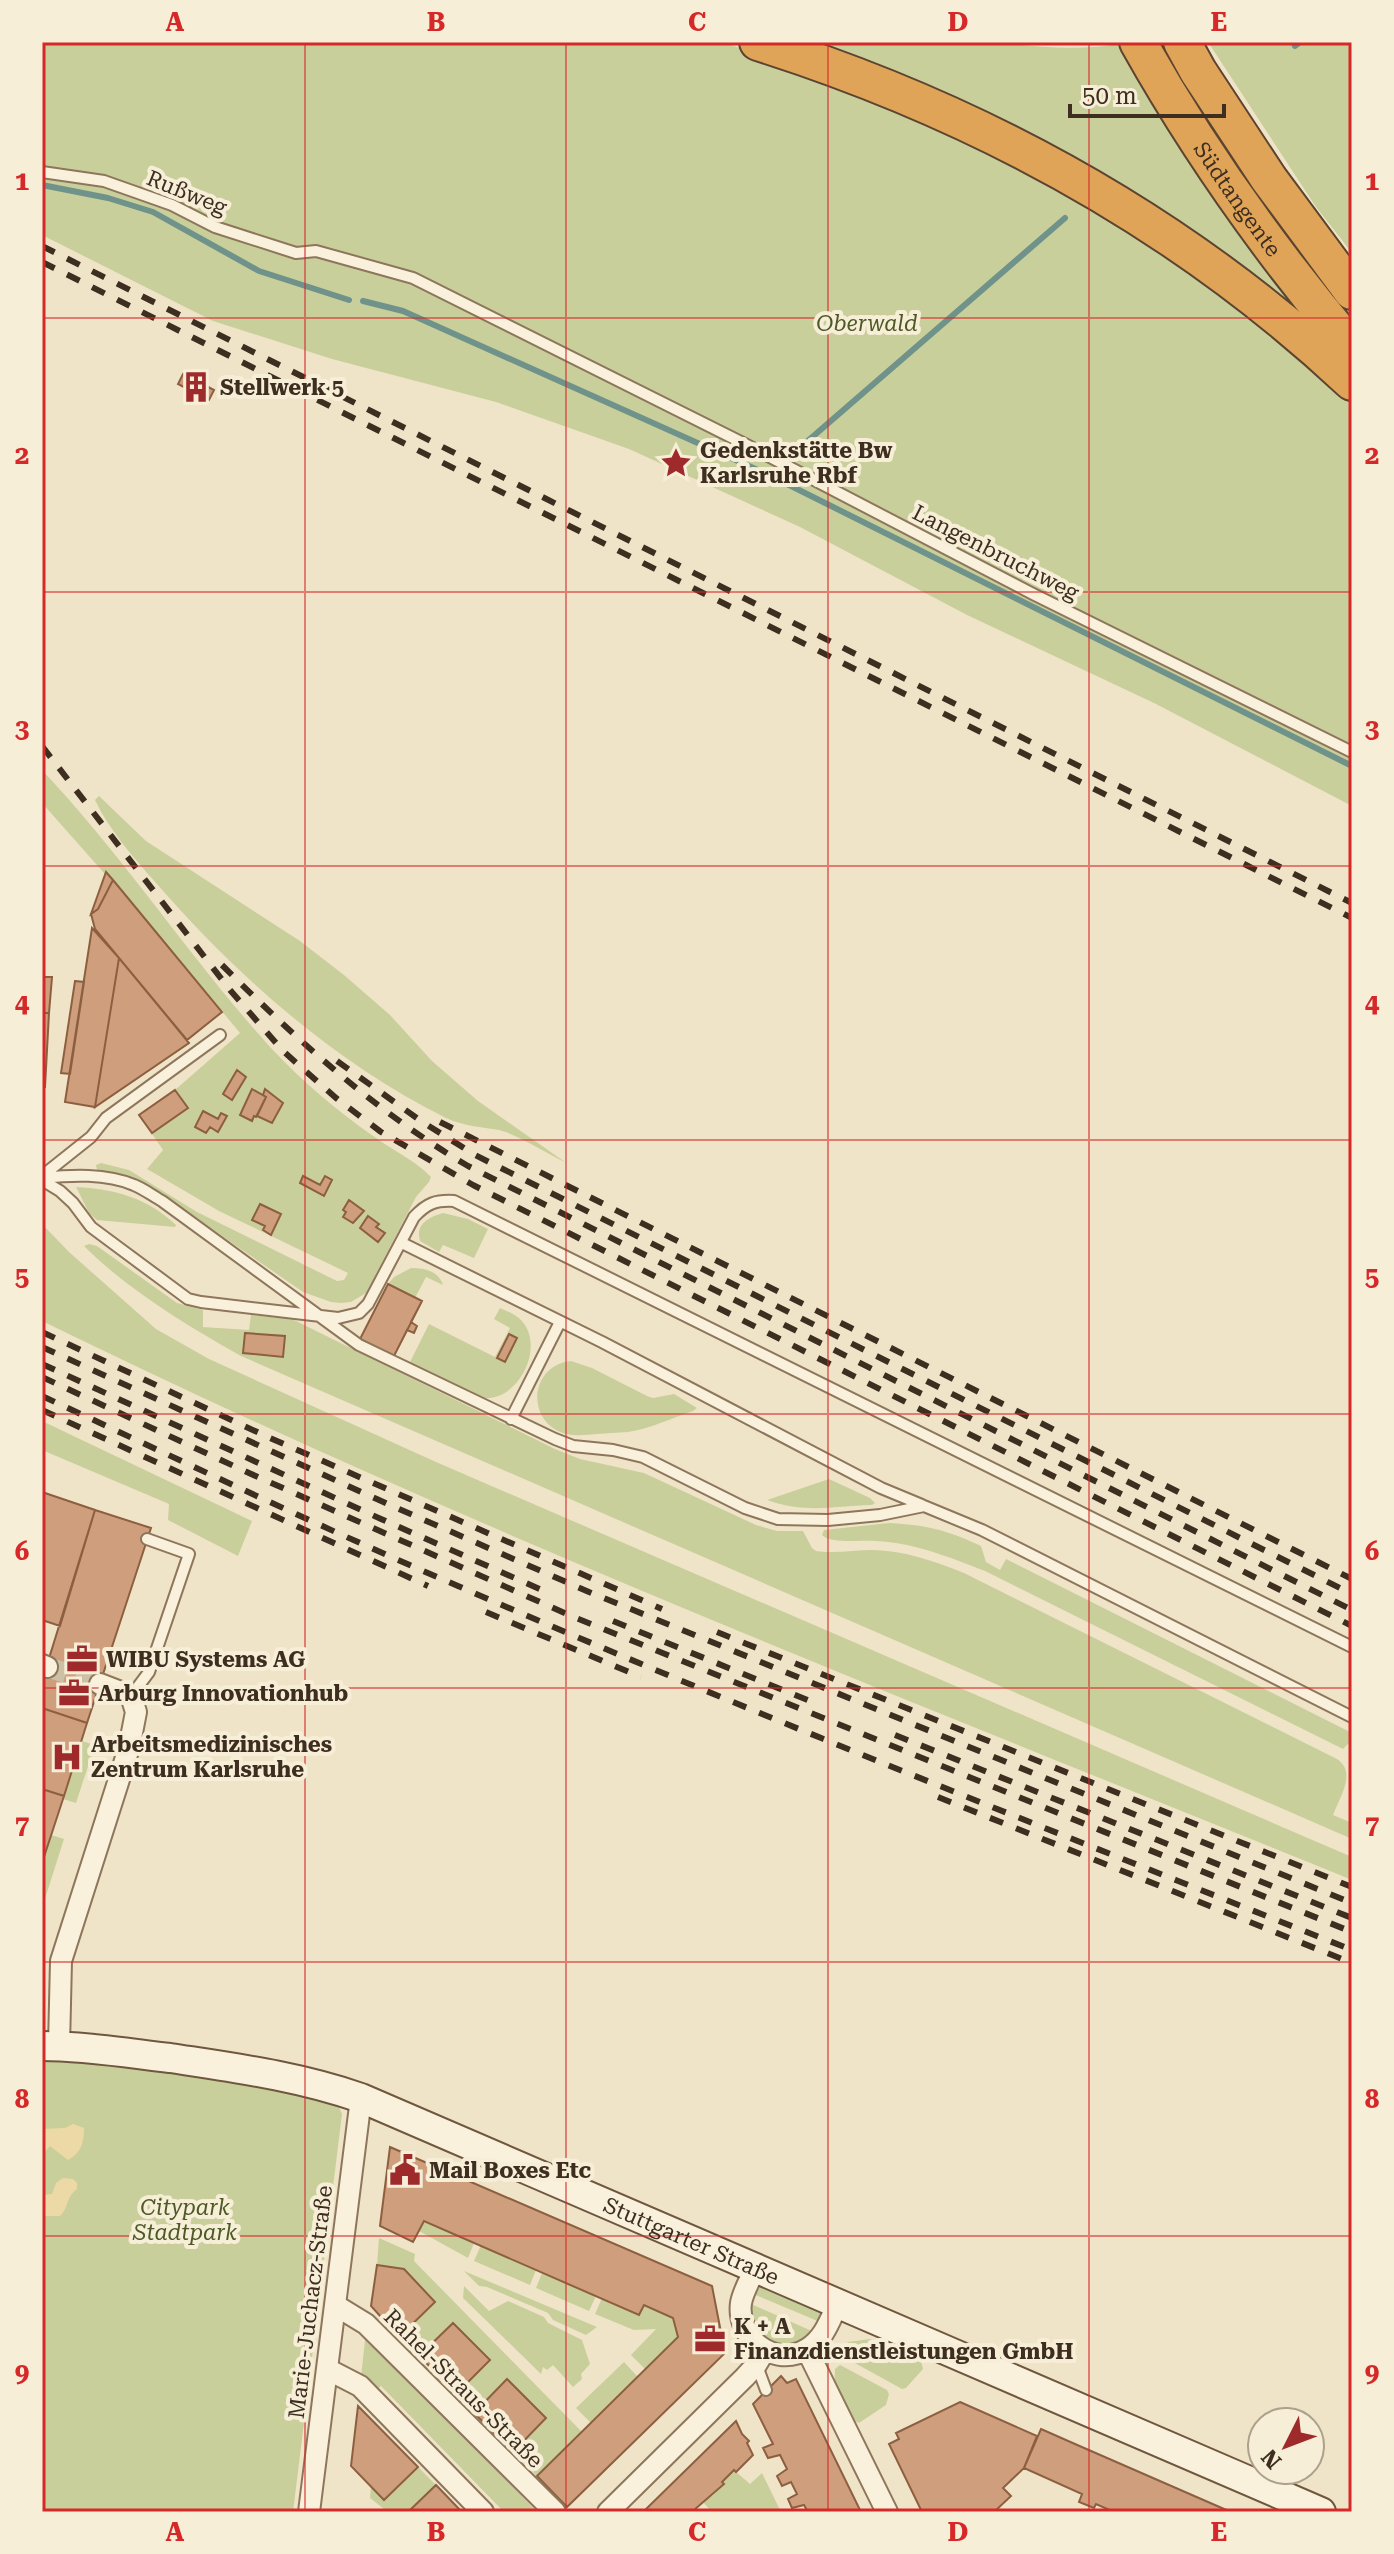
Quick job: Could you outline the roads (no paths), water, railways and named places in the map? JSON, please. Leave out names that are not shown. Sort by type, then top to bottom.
[{"type":"highway","points":[[758,42],[836,67],[914,98],[1086,184],[1168,234],[1244,290],[1352,382]]},
{"type":"highway","name":"Südtangente","points":[[1138,42],[1232,193],[1293,277],[1352,348]]},
{"type":"highway","name":"Südtangente","points":[[1182,42],[1269,179],[1352,291]]},
{"type":"main road","name":"Stuttgarter Straße","points":[[51,2046],[127,2052],[261,2072],[318,2083],[361,2098],[1321,2512]]},
{"type":"street","points":[[51,2046],[61,1961],[129,1748],[136,1712],[131,1696],[100,1684]]},
{"type":"street","name":"Marie-Juchacz-Straße","points":[[309,2512],[361,2098]]},
{"type":"street","points":[[755,2268],[742,2300],[742,2320],[760,2358]]},
{"type":"street","points":[[608,2512],[760,2358],[807,2350],[819,2339],[838,2303]]},
{"type":"street","name":"Rahel-Straus-Straße","points":[[335,2305],[366,2324],[555,2512]]},
{"type":"street","points":[[807,2350],[887,2512]]},
{"type":"street","points":[[327,2369],[360,2386],[483,2512]]},
{"type":"lane","name":"Rußweg","points":[[42,172],[104,181],[172,205],[215,227],[296,253],[316,251]]},
{"type":"lane","name":"Langenbruchweg","points":[[316,251],[413,278],[743,443],[1033,594],[1352,752]]},
{"type":"lane","points":[[42,1178],[91,1137],[106,1118],[220,1035]]},
{"type":"lane","points":[[42,1178],[72,1175],[102,1177],[133,1184],[162,1201],[359,1345],[573,1446],[643,1457],[745,1508],[778,1519],[828,1520],[880,1515],[924,1506]]},
{"type":"lane","points":[[42,1178],[73,1203],[91,1227],[188,1299],[338,1318],[359,1313],[374,1295],[414,1217],[424,1206],[437,1200],[454,1201],[474,1208],[1352,1647]]},
{"type":"lane","points":[[402,1243],[881,1488],[982,1530],[1352,1717]]},
{"type":"lane","points":[[511,1419],[560,1322]]},
{"type":"lane","points":[[131,1696],[149,1672],[189,1554],[147,1539]]},
{"type":"lane","points":[[760,2358],[766,2390]]},
{"type":"waterway","points":[[1295,46],[1300,42]]},
{"type":"waterway","points":[[42,185],[108,198],[153,212],[259,271],[349,300]]},
{"type":"waterway","points":[[795,452],[1065,218]]},
{"type":"waterway","points":[[363,301],[403,311],[769,475],[1352,766]]},
{"type":"tunnel","points":[[47,1667],[100,1684]]},
{"type":"railway","points":[[42,246],[1352,903]]},
{"type":"railway","points":[[42,262],[1352,918]]},
{"type":"railway","points":[[42,746],[230,990],[283,1051],[336,1098],[381,1132],[473,1185],[1352,1626]]},
{"type":"railway","points":[[222,965],[279,1021],[369,1098],[468,1166],[1352,1610]]},
{"type":"railway","points":[[337,1061],[475,1155],[1352,1594]]},
{"type":"railway","points":[[440,1122],[1352,1579]]},
{"type":"railway","points":[[42,1332],[270,1438],[662,1609]]},
{"type":"railway","points":[[42,1347],[589,1592],[1352,1903]]},
{"type":"railway","points":[[42,1364],[551,1594]]},
{"type":"railway","points":[[42,1377],[576,1618],[1352,1932]]},
{"type":"railway","points":[[42,1396],[353,1540],[569,1634],[1352,1950]]},
{"type":"railway","points":[[42,1410],[428,1586]]},
{"type":"railway","points":[[486,1612],[641,1677]]},
{"type":"railway","points":[[613,1621],[810,1701]]},
{"type":"railway","points":[[717,1632],[1352,1887]]},
{"type":"railway","points":[[895,1735],[1352,1918]]},
{"type":"railway","points":[[938,1797],[1352,1963]]},
{"type":"place","name":"Stellwerk 5","points":[[196,387]]},
{"type":"place","name":"Gedenkstätte Bw Karlsruhe Rbf","points":[[676,463]]},
{"type":"place","name":"WIBU Systems AG","points":[[82,1659]]},
{"type":"place","name":"Arburg Innovationhub","points":[[74,1693]]},
{"type":"place","name":"Arbeitsmedizinisches Zentrum Karlsruhe","points":[[67,1757]]},
{"type":"place","name":"Mail Boxes Etc","points":[[405,2170]]},
{"type":"place","name":"K + A Finanzdienstleistungen GmbH","points":[[710,2339]]},
{"type":"park label","name":"Oberwald","points":[[867,323]]},
{"type":"park label","name":"Citypark Stadtpark","points":[[185,2220]]}]
